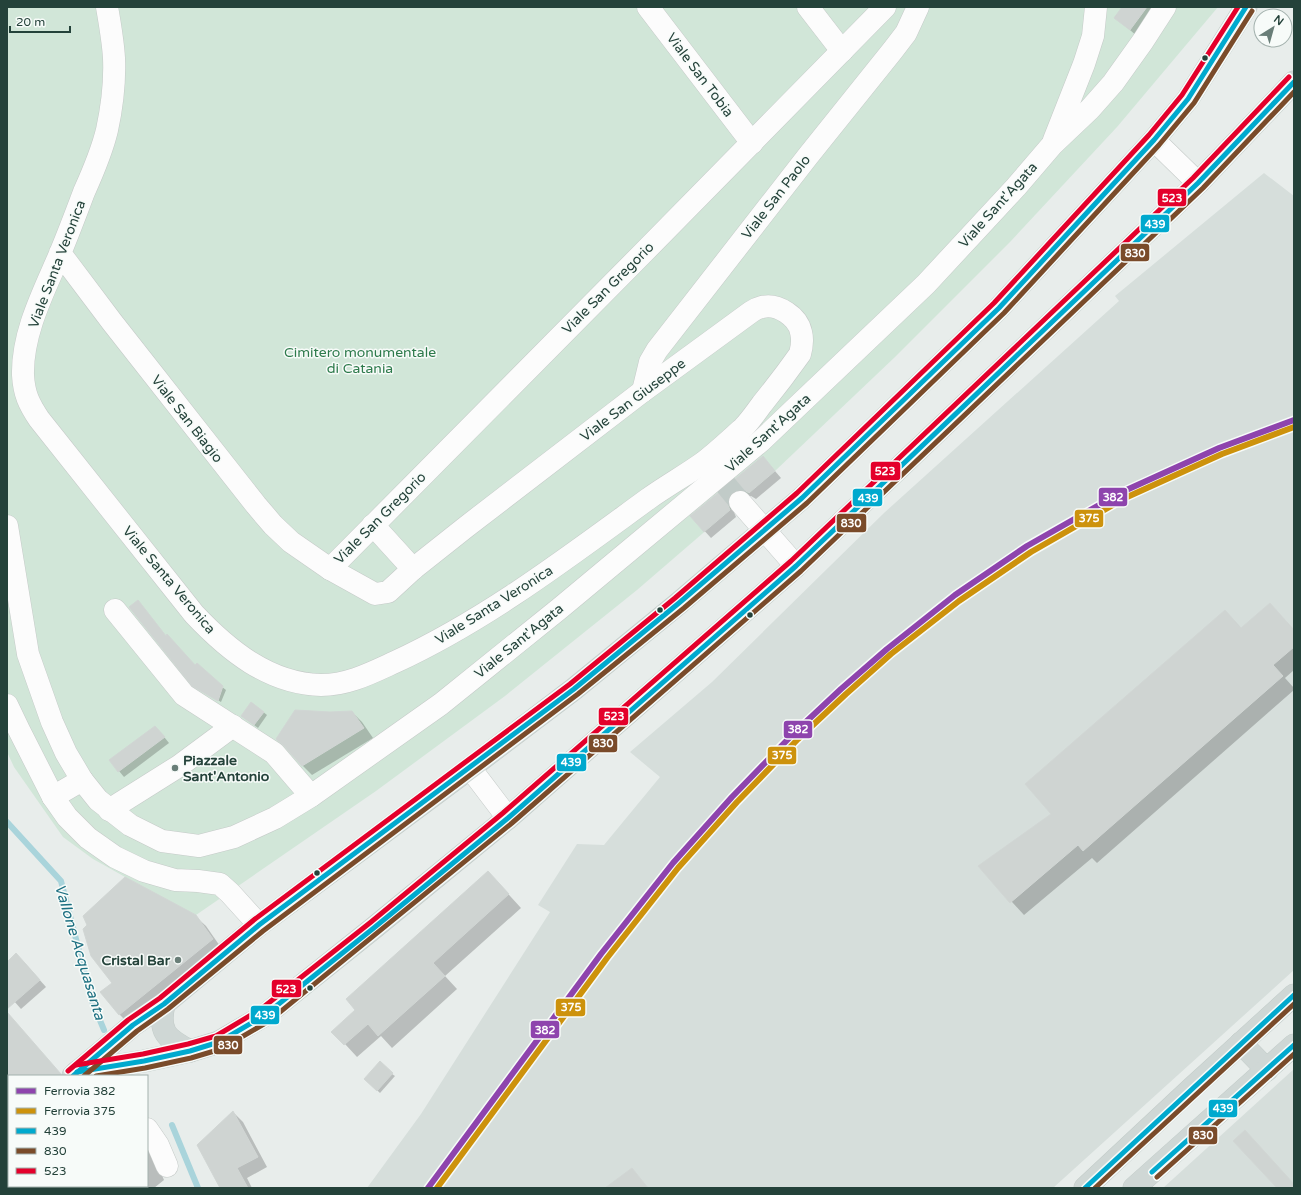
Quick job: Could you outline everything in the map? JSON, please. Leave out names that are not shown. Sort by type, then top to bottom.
[{"type":"main road","points":[[75,1074],[133,1025],[164,1004],[259,925],[574,689],[679,603],[802,498],[999,308],[1154,140],[1188,99],[1246,7]]},
{"type":"main road","points":[[75,1074],[107,1072],[190,1051],[219,1042],[266,1015],[508,818],[796,566],[1198,183],[1294,82]]},
{"type":"main road","points":[[1085,1188],[1294,995]]},
{"type":"main road","points":[[164,1004],[162,1025],[166,1034],[176,1043],[190,1051]]},
{"type":"main road","points":[[1242,1043],[1267,1070]]},
{"type":"main road","points":[[1134,1188],[1294,1045]]},
{"type":"street","name":"Viale Santa Veronica","points":[[107,7],[114,59],[112,100],[106,130],[97,160],[40,301],[29,335],[25,353],[25,388],[30,405],[194,614],[212,633],[234,652],[267,671],[287,680],[322,685],[355,680],[426,647],[509,598],[654,494],[716,474]]},
{"type":"street","name":"Viale San Tobia","points":[[648,7],[752,143]]},
{"type":"street","points":[[808,7],[842,51]]},
{"type":"street","name":"Viale San Gregorio","points":[[330,569],[885,7]]},
{"type":"street","name":"Viale San Paolo","points":[[643,391],[650,362],[657,350],[906,33],[918,7]]},
{"type":"street","points":[[1052,145],[1084,64],[1092,36],[1096,7]]},
{"type":"street","name":"Viale Sant'Agata","points":[[7,526],[28,654],[52,722],[66,753],[82,780],[98,800],[109,810],[130,825],[162,841],[199,846],[234,837],[275,818],[311,796],[441,704],[564,604],[716,474],[761,441],[926,284],[1016,187],[1052,145],[1090,109],[1113,83],[1144,41],[1165,7]]},
{"type":"street","points":[[1154,140],[1198,183]]},
{"type":"street","name":"Viale San Biagio","points":[[60,253],[112,322],[273,525],[291,542],[330,569]]},
{"type":"street","name":"Viale San Giuseppe","points":[[330,569],[375,594],[388,592],[413,569],[643,391],[751,312],[761,307],[770,306],[780,309],[797,323],[801,332],[803,343],[800,354],[745,426],[716,474]]},
{"type":"street","points":[[740,502],[796,566]]},
{"type":"street","points":[[373,525],[413,569]]},
{"type":"street","points":[[115,610],[184,695],[274,753],[311,796]]},
{"type":"street","points":[[7,705],[53,797],[67,817],[88,838],[115,857],[144,871],[175,880],[220,884],[259,925]]},
{"type":"street","points":[[109,810],[179,766],[233,726]]},
{"type":"street","points":[[470,768],[508,818]]},
{"type":"street","points":[[53,797],[82,780]]},
{"type":"street","points":[[148,1130],[158,1145],[167,1166]]},
{"type":"shaded area","points":[[1264,173],[1294,196],[1294,970],[1053,1188],[367,1188],[421,1114],[550,912],[538,905],[577,844],[604,845],[660,777],[630,752],[712,682],[884,513],[1119,301],[1115,296]]},
{"type":"shaded area","points":[[1294,1069],[1294,1188],[1163,1188]]},
{"type":"green space","name":"Cimitero monumentale di Catania","points":[[7,7],[1218,7],[1117,127],[1010,242],[895,357],[775,471],[637,590],[505,696],[376,791],[196,915],[93,859],[63,837],[14,767],[7,752]]},
{"type":"building","points":[[1122,7],[1147,7],[1130,30],[1114,18]]},
{"type":"building","points":[[763,456],[775,471],[749,493],[744,490],[732,492],[728,498],[730,510],[704,532],[690,516]]},
{"type":"building","points":[[138,600],[166,636],[167,634],[195,665],[197,663],[223,686],[218,701],[192,686],[129,607]]},
{"type":"building","points":[[1270,603],[1294,630],[1294,647],[1273,665],[1283,676],[1083,851],[1078,845],[1010,903],[978,866],[1051,814],[1025,784],[1225,610],[1241,628]]},
{"type":"building","points":[[251,702],[264,712],[254,725],[241,716]]},
{"type":"building","points":[[295,710],[330,712],[352,711],[364,728],[302,766],[276,739]]},
{"type":"building","points":[[155,726],[165,737],[118,772],[109,760]]},
{"type":"building","points":[[488,871],[509,894],[433,963],[445,976],[378,1036],[368,1024],[344,1045],[331,1032],[355,1010],[346,999]]},
{"type":"building","points":[[125,877],[196,915],[213,939],[119,1015],[100,992],[112,983],[91,956],[83,929],[87,925],[83,916]]},
{"type":"building","points":[[16,953],[40,980],[7,1009],[7,962]]},
{"type":"building","points":[[7,1012],[61,1075],[7,1076]]},
{"type":"building","points":[[380,1061],[393,1073],[377,1091],[364,1079]]},
{"type":"building","points":[[233,1111],[258,1157],[237,1168],[248,1188],[220,1188],[197,1145]]},
{"type":"building","points":[[1245,1130],[1294,1184],[1294,1188],[1277,1188],[1233,1141]]},
{"type":"building","points":[[632,1168],[648,1188],[605,1188]]},
{"type":"waterway","name":"Vallone Acquasanta","points":[[7,822],[61,881],[92,1001],[104,1030]]},
{"type":"waterway","points":[[172,1125],[198,1188]]},
{"type":"tunnel","points":[[725,484],[740,502]]},
{"type":"rail line","name":"382","points":[[428,1188],[601,954],[673,863],[732,797],[793,734],[841,689],[887,649],[955,595],[1027,546],[1122,492],[1219,448],[1294,420]]},
{"type":"rail line","name":"375","points":[[437,1188],[607,958],[678,868],[737,802],[798,739],[891,654],[959,601],[1031,552],[1125,498],[1222,454],[1294,427]]},
{"type":"transit line","name":"523","points":[[68,1071],[128,1020],[160,998],[255,919],[570,684],[675,598],[797,493],[994,303],[1149,135],[1182,95],[1238,7]]},
{"type":"transit line","name":"439","points":[[74,1075],[133,1025],[164,1004],[259,925],[574,689],[679,603],[802,498],[999,308],[1154,140],[1188,99],[1246,7]]},
{"type":"transit line","name":"830","points":[[85,1075],[137,1031],[168,1009],[263,931],[578,694],[684,608],[807,503],[1004,313],[1159,145],[1194,103],[1252,11]]},
{"type":"transit line","name":"523","points":[[76,1065],[143,1054],[216,1036],[261,1009],[371,922],[503,813],[791,561],[1193,178],[1289,77]]},
{"type":"transit line","name":"439","points":[[77,1072],[144,1061],[190,1051],[219,1042],[265,1015],[375,927],[508,818],[796,566],[1198,183],[1294,82]]},
{"type":"transit line","name":"830","points":[[102,1075],[191,1058],[221,1049],[269,1021],[512,823],[801,571],[1203,188],[1294,92]]},
{"type":"transit line","name":"439","points":[[1085,1188],[1294,995]]},
{"type":"transit line","name":"830","points":[[1095,1188],[1294,1004]]},
{"type":"transit line","name":"439","points":[[1152,1172],[1294,1045]]},
{"type":"transit line","name":"830","points":[[1157,1177],[1294,1054]]},
{"type":"place","name":"Piazzale Sant'Antonio","points":[[175,768]]},
{"type":"place","name":"Cristal Bar","points":[[178,960]]}]
